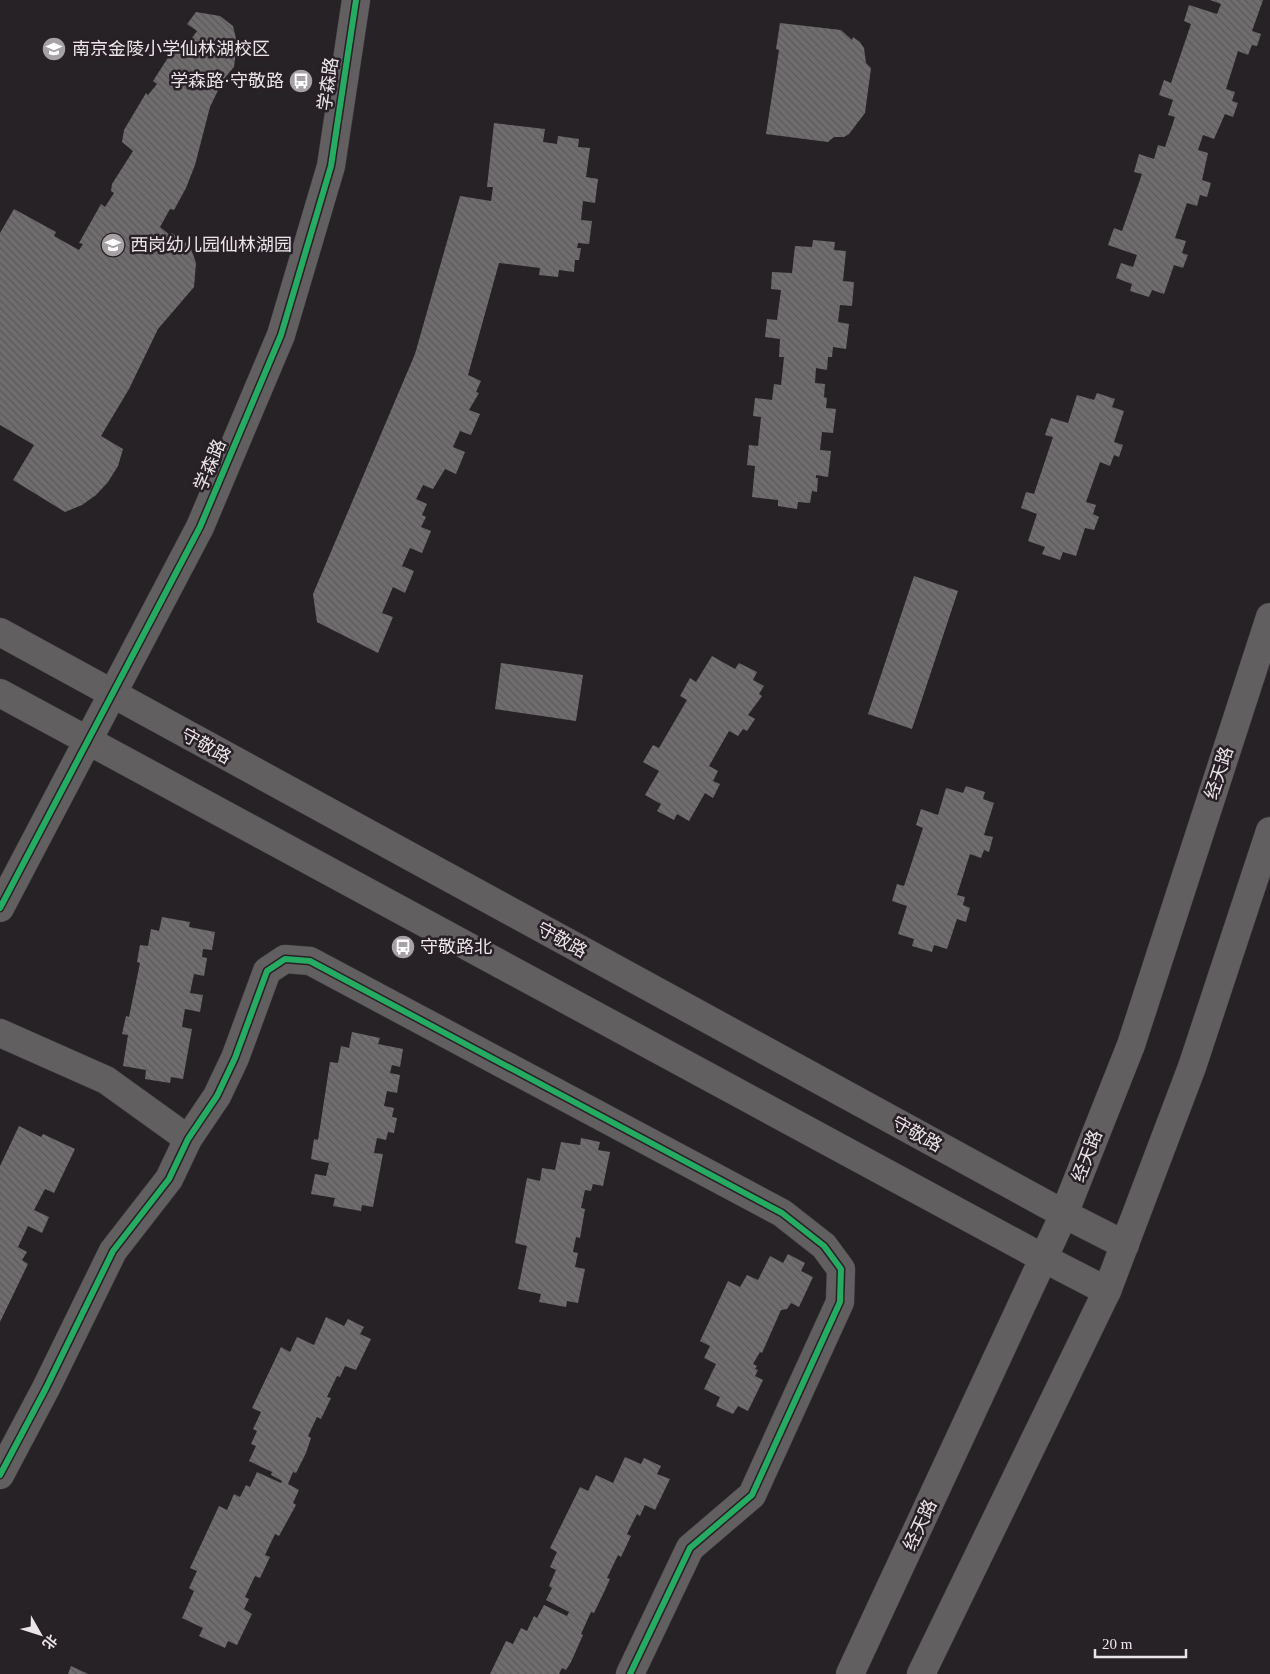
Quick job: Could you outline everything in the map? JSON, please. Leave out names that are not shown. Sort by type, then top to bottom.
[{"type":"main road","name":"经天路","points":[[850,1674],[1045,1259],[1064,1214],[1131,1044],[1270,617]]},
{"type":"main road","name":"守敬路","points":[[0,632],[1064,1214],[1125,1245]]},
{"type":"main road","points":[[0,693],[1045,1259],[1107,1290]]},
{"type":"main road","points":[[921,1674],[1107,1290],[1192,1067],[1270,830]]},
{"type":"street","name":"学森路","points":[[0,908],[200,527],[281,335],[332,166],[356,0]]},
{"type":"street","points":[[0,1475],[46,1388],[113,1251],[169,1179],[188,1139],[216,1096],[235,1058],[267,971],[285,959],[310,961],[782,1213],[824,1246],[841,1269],[840,1302],[752,1495],[690,1548],[630,1674]]},
{"type":"street","points":[[0,1033],[106,1080],[188,1139]]},
{"type":"building","points":[[1210,0],[1263,0],[1252,31],[1261,34],[1257,46],[1252,45],[1248,55],[1238,51],[1226,89],[1235,92],[1232,101],[1238,103],[1233,117],[1225,114],[1214,139],[1203,135],[1198,150],[1208,153],[1202,180],[1211,183],[1207,197],[1200,195],[1197,206],[1187,203],[1175,238],[1186,241],[1182,253],[1188,255],[1183,268],[1174,265],[1164,294],[1152,290],[1149,297],[1130,291],[1132,284],[1116,278],[1121,263],[1133,267],[1137,255],[1108,245],[1114,228],[1122,231],[1142,174],[1134,172],[1139,154],[1154,159],[1158,145],[1165,147],[1175,117],[1168,115],[1173,100],[1159,95],[1164,80],[1171,83],[1191,24],[1184,21],[1189,5],[1217,14],[1221,4]]},
{"type":"building","points":[[196,12],[220,16],[233,26],[237,43],[234,67],[223,80],[210,107],[195,165],[186,188],[174,210],[170,209],[160,227],[190,246],[196,263],[194,287],[158,329],[129,389],[101,436],[123,449],[118,466],[108,482],[96,495],[82,505],[65,512],[13,480],[34,445],[0,425],[0,233],[14,209],[56,232],[54,236],[79,250],[83,244],[79,243],[101,204],[105,207],[114,193],[111,191],[112,184],[133,151],[122,142],[124,130],[146,93],[148,95],[157,84],[153,81],[171,53],[169,51],[175,42],[179,44],[184,38],[189,42],[197,31],[187,24]]},
{"type":"building","points":[[780,23],[841,30],[852,40],[853,37],[860,42],[864,48],[866,63],[871,68],[865,113],[849,134],[844,137],[834,137],[828,142],[766,134],[779,50],[776,49]]},
{"type":"building","points":[[494,123],[545,129],[543,142],[557,144],[558,136],[579,139],[578,147],[590,148],[586,177],[598,179],[595,203],[583,201],[581,220],[592,221],[589,244],[578,243],[577,248],[581,248],[579,260],[575,260],[574,272],[559,270],[558,277],[539,275],[540,268],[499,263],[468,375],[481,381],[476,392],[479,393],[469,410],[480,414],[471,435],[460,431],[453,447],[465,452],[456,474],[445,469],[433,489],[423,485],[416,499],[427,504],[422,515],[426,517],[421,527],[431,531],[422,553],[410,548],[402,566],[414,571],[405,593],[393,587],[382,613],[393,617],[378,653],[317,622],[313,594],[415,354],[460,196],[491,201],[493,187],[487,187]]},
{"type":"building","points":[[813,240],[835,242],[834,250],[846,251],[843,281],[854,282],[852,306],[840,305],[838,322],[849,324],[846,349],[833,347],[832,357],[828,357],[827,370],[816,368],[815,383],[825,384],[824,397],[827,398],[826,408],[836,409],[833,433],[822,432],[820,450],[831,451],[828,477],[816,475],[816,478],[818,478],[817,492],[812,491],[810,503],[798,502],[797,509],[778,506],[778,500],[752,497],[755,466],[747,465],[749,445],[758,446],[761,417],[753,416],[755,398],[772,400],[774,384],[781,385],[784,357],[779,357],[780,339],[765,337],[767,319],[777,320],[781,290],[771,289],[772,272],[792,273],[795,246],[812,247]]},
{"type":"building","points":[[1097,393],[1115,399],[1112,407],[1124,411],[1114,442],[1123,445],[1119,457],[1114,455],[1110,466],[1100,462],[1086,502],[1096,505],[1093,514],[1099,517],[1094,530],[1085,528],[1076,556],[1063,552],[1060,560],[1042,554],[1045,547],[1028,541],[1037,514],[1021,508],[1026,492],[1034,494],[1053,437],[1045,435],[1051,418],[1068,423],[1077,395],[1094,400]]},
{"type":"building","points":[[914,576],[958,591],[912,729],[868,714]]},
{"type":"building","points":[[712,656],[735,669],[739,663],[757,672],[753,680],[764,686],[759,694],[762,696],[748,715],[755,719],[747,731],[743,729],[738,736],[729,731],[709,766],[718,771],[713,781],[720,784],[713,798],[705,793],[689,821],[677,814],[674,820],[657,811],[661,804],[645,795],[659,771],[643,762],[653,745],[659,748],[687,700],[680,696],[690,678],[696,682]]},
{"type":"building","points":[[501,663],[583,675],[576,721],[495,709]]},
{"type":"building","points":[[966,786],[985,792],[983,799],[994,803],[984,835],[993,837],[989,852],[984,850],[981,858],[970,854],[957,895],[965,897],[963,905],[970,908],[966,922],[957,919],[947,949],[934,945],[932,952],[912,946],[914,939],[898,934],[907,906],[892,901],[897,884],[904,886],[923,828],[916,825],[921,809],[938,815],[946,788],[963,793]]},
{"type":"building","points":[[162,917],[190,922],[189,927],[215,932],[212,950],[203,949],[202,957],[207,958],[204,976],[194,974],[190,993],[203,995],[200,1012],[185,1009],[182,1027],[192,1029],[183,1079],[171,1077],[170,1083],[145,1079],[146,1070],[123,1066],[128,1035],[122,1034],[126,1016],[129,1017],[140,963],[137,962],[140,945],[148,946],[151,929],[159,931]]},
{"type":"building","points":[[352,1032],[380,1038],[378,1044],[403,1049],[400,1067],[392,1065],[390,1073],[400,1075],[397,1093],[387,1091],[384,1106],[394,1108],[392,1117],[397,1118],[394,1133],[388,1132],[386,1140],[377,1138],[374,1153],[383,1154],[373,1207],[362,1205],[361,1211],[333,1206],[335,1198],[311,1194],[315,1174],[326,1176],[329,1163],[311,1159],[314,1139],[318,1140],[330,1062],[338,1063],[341,1046],[349,1048]]},
{"type":"building","points":[[19,1126],[41,1137],[43,1134],[75,1149],[54,1193],[45,1189],[34,1210],[49,1217],[42,1233],[28,1226],[18,1247],[27,1252],[22,1260],[28,1264],[0,1322],[0,1166]]},
{"type":"building","points":[[581,1138],[600,1142],[598,1150],[610,1152],[603,1186],[593,1184],[591,1191],[585,1190],[581,1208],[585,1209],[580,1238],[576,1237],[573,1252],[578,1253],[575,1267],[585,1269],[578,1303],[567,1301],[566,1307],[539,1302],[541,1294],[518,1289],[527,1246],[515,1243],[527,1178],[540,1181],[542,1168],[555,1170],[561,1142],[580,1145]]},
{"type":"building","points":[[788,1254],[805,1263],[801,1271],[813,1277],[799,1307],[791,1303],[787,1309],[781,1310],[762,1353],[760,1352],[753,1364],[757,1366],[755,1369],[758,1370],[755,1376],[763,1380],[748,1411],[738,1406],[733,1414],[716,1406],[720,1397],[704,1389],[716,1364],[704,1358],[710,1346],[700,1341],[728,1281],[740,1287],[747,1275],[758,1280],[770,1256],[783,1263]]},
{"type":"building","points":[[326,1317],[344,1326],[348,1319],[364,1327],[360,1334],[371,1339],[356,1370],[345,1366],[340,1377],[337,1376],[327,1397],[331,1398],[321,1419],[317,1417],[308,1436],[311,1438],[306,1453],[296,1473],[293,1472],[288,1484],[299,1490],[293,1503],[296,1505],[279,1536],[275,1534],[265,1555],[270,1557],[260,1578],[255,1576],[245,1597],[249,1599],[244,1609],[252,1614],[237,1645],[228,1641],[225,1648],[199,1636],[203,1628],[182,1618],[194,1591],[189,1588],[197,1571],[190,1568],[219,1506],[227,1510],[234,1494],[240,1497],[246,1485],[250,1487],[257,1472],[281,1483],[282,1481],[271,1475],[272,1472],[249,1461],[256,1446],[251,1444],[257,1431],[253,1429],[261,1412],[252,1408],[281,1347],[290,1352],[297,1337],[314,1345]]},
{"type":"building","points":[[625,1457],[641,1464],[644,1458],[661,1466],[657,1474],[670,1479],[655,1510],[645,1505],[640,1516],[637,1514],[627,1534],[631,1536],[621,1557],[618,1555],[607,1578],[610,1579],[594,1613],[591,1612],[571,1662],[566,1670],[562,1668],[559,1674],[490,1674],[506,1641],[513,1644],[521,1628],[527,1631],[534,1616],[537,1618],[544,1605],[567,1616],[569,1612],[546,1600],[552,1588],[549,1586],[556,1570],[550,1567],[557,1552],[550,1548],[580,1487],[588,1491],[596,1475],[613,1483]]},
{"type":"building","points":[[71,1666],[88,1674],[68,1674]]},
{"type":"cycle path","points":[[0,908],[200,527],[281,335],[331,166],[356,0]]},
{"type":"cycle path","points":[[0,1475],[46,1388],[113,1251],[169,1179],[188,1139],[217,1096],[235,1058],[267,971],[285,959],[310,961],[782,1213],[824,1246],[841,1269],[840,1302],[752,1495],[690,1548],[630,1674]]},
{"type":"place","name":"南京金陵小学仙林湖校区","points":[[54,49]]},
{"type":"place","name":"学森路·守敬路","points":[[301,81]]},
{"type":"place","name":"西岗幼儿园仙林湖园","points":[[113,245]]},
{"type":"place","name":"守敬路北","points":[[403,947]]}]
